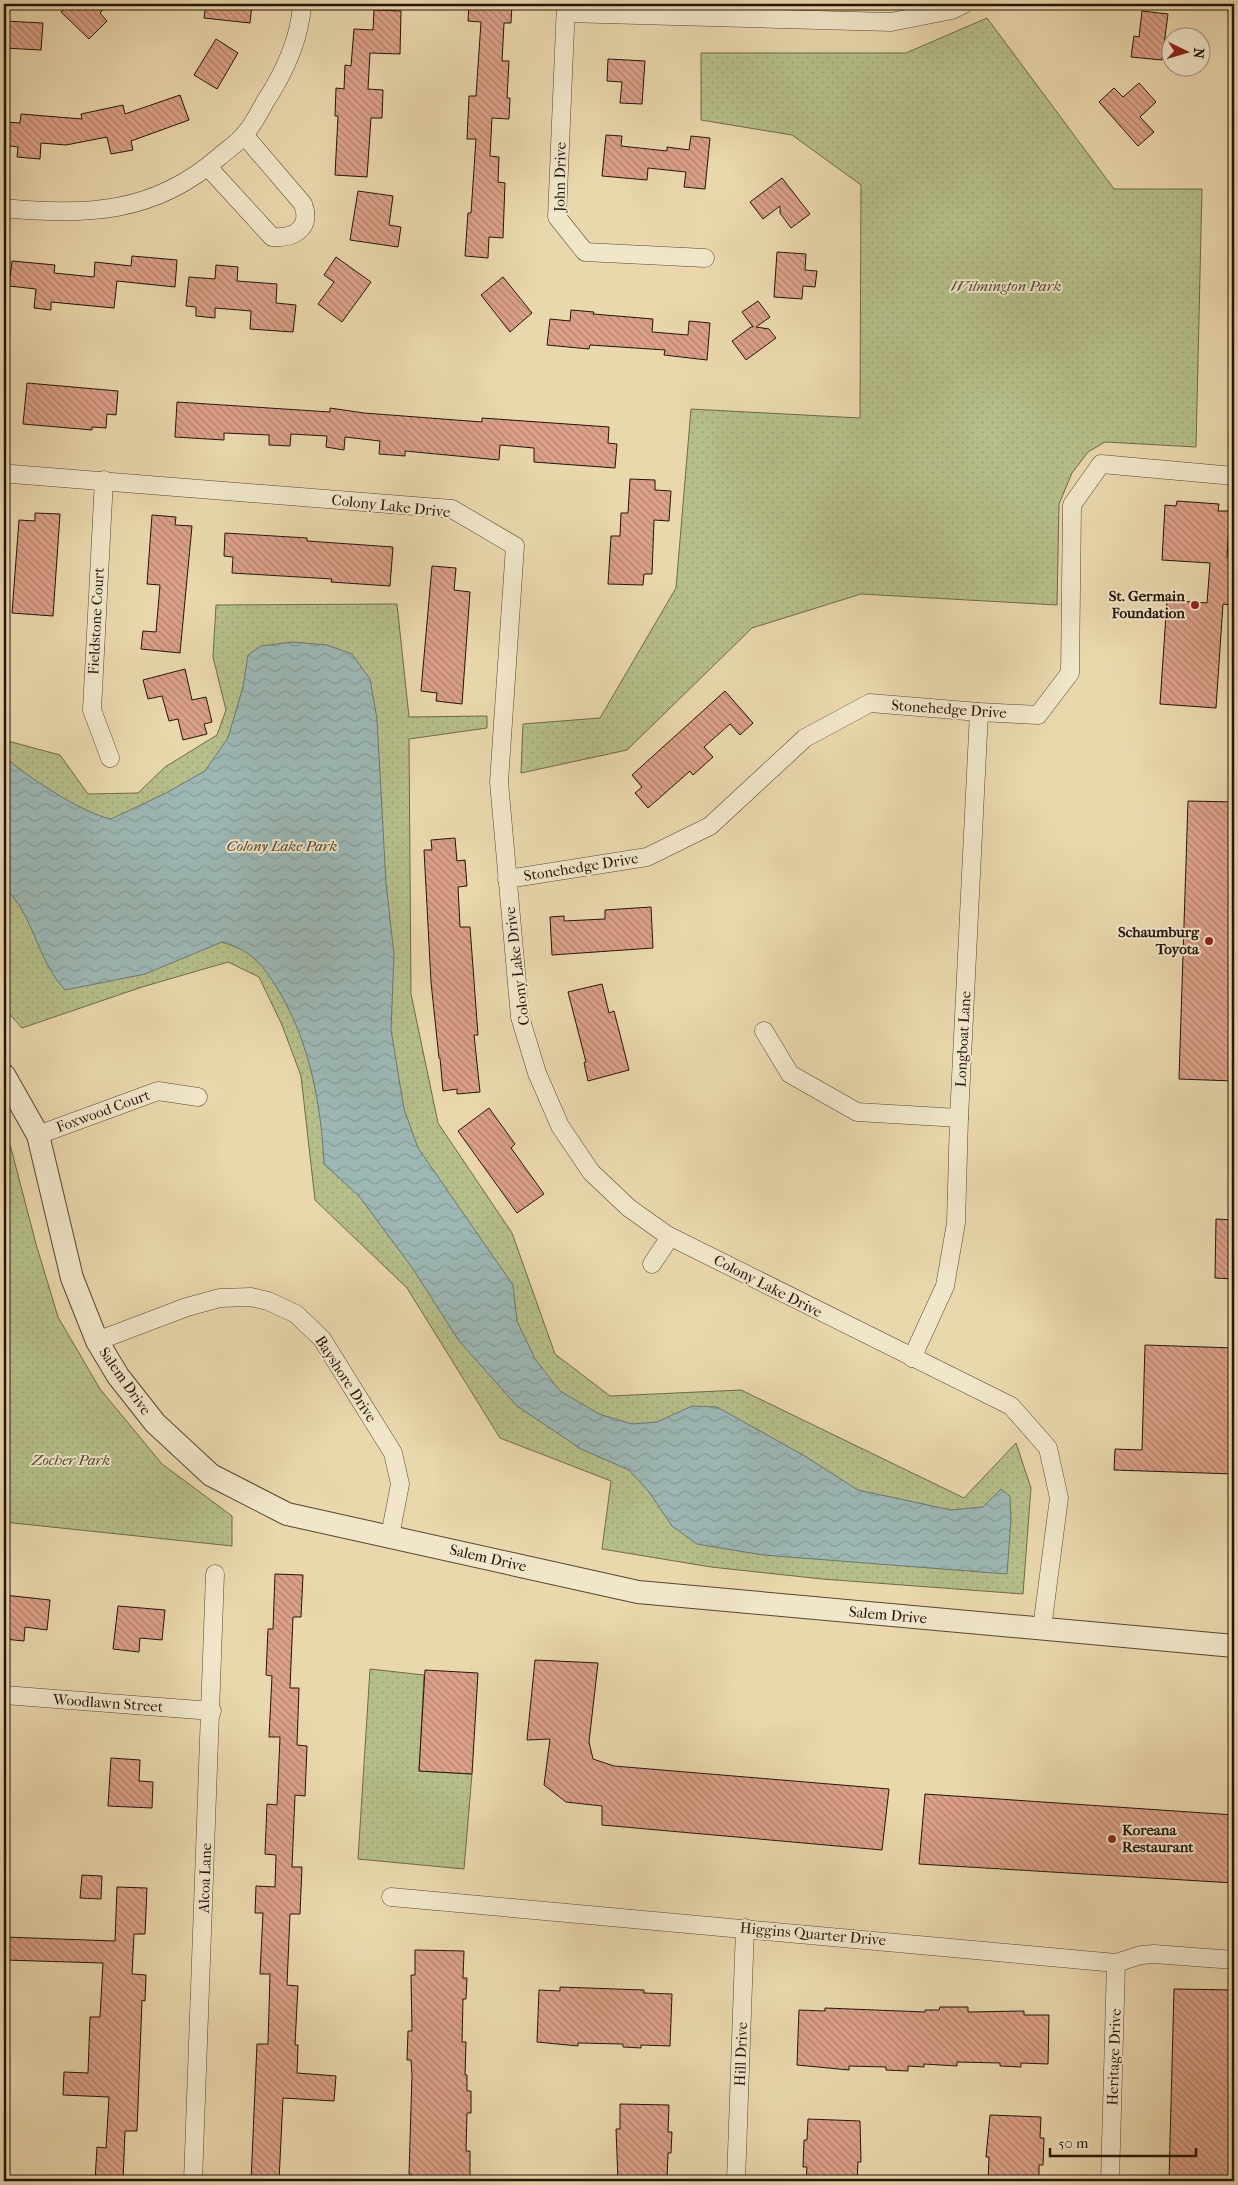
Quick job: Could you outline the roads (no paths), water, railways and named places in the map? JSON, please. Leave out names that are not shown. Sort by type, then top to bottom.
[{"type":"street","points":[[4,208],[70,213],[98,211],[136,203],[159,195],[190,180],[208,167],[244,135],[283,75],[302,18],[302,4]]},
{"type":"street","points":[[566,9],[813,12],[891,22],[952,10],[964,4]]},
{"type":"street","name":"John Drive","points":[[566,9],[557,217],[585,252],[705,258]]},
{"type":"street","points":[[208,167],[272,237],[290,237],[296,234],[304,223],[306,213],[303,204],[244,135]]},
{"type":"street","name":"Stonehedge Drive","points":[[507,879],[647,857],[710,826],[805,738],[870,703],[1038,715],[1070,673],[1072,506],[1101,464],[1234,476]]},
{"type":"street","name":"Colony Lake Drive","points":[[4,476],[12,474],[104,480],[452,509],[515,546],[499,782],[520,1017],[537,1073],[560,1126],[591,1172],[629,1208],[670,1237],[1011,1406],[1048,1448],[1059,1498],[1042,1628]]},
{"type":"street","name":"Fieldstone Court","points":[[104,480],[92,710],[110,758]]},
{"type":"street","name":"Longboat Lane","points":[[912,1358],[945,1286],[956,1223],[959,1118],[979,712]]},
{"type":"street","points":[[764,1031],[790,1074],[857,1112],[959,1118]]},
{"type":"street","name":"Salem Drive","points":[[4,1075],[38,1135],[72,1278],[98,1341],[118,1376],[154,1423],[211,1475],[287,1514],[638,1592],[1234,1646]]},
{"type":"street","name":"Foxwood Court","points":[[38,1135],[158,1091],[198,1097]]},
{"type":"street","points":[[652,1264],[670,1237]]},
{"type":"street","name":"Bayshore Drive","points":[[98,1341],[187,1307],[220,1298],[251,1297],[268,1301],[296,1314],[322,1339],[393,1453],[400,1484],[390,1536]]},
{"type":"street","name":"Alcoa Lane","points":[[193,2181],[212,1711],[215,1574]]},
{"type":"street","name":"Woodlawn Street","points":[[4,1695],[212,1711]]},
{"type":"street","name":"Higgins Quarter Drive","points":[[391,1897],[1116,1962],[1141,1955],[1154,1954],[1234,1960]]},
{"type":"street","name":"Hill Drive","points":[[736,2181],[745,1928]]},
{"type":"street","name":"Heritage Drive","points":[[1110,2181],[1116,1962]]},
{"type":"water","name":"Colony Lake Park","points":[[292,642],[327,645],[352,654],[370,679],[377,719],[386,883],[394,955],[391,1030],[404,1109],[418,1148],[513,1285],[517,1321],[535,1359],[560,1391],[599,1414],[632,1424],[657,1422],[692,1406],[717,1407],[803,1455],[858,1490],[951,1510],[983,1507],[1001,1489],[1010,1496],[1011,1520],[1007,1574],[763,1555],[697,1544],[672,1526],[649,1492],[629,1470],[581,1449],[517,1406],[459,1341],[413,1269],[359,1196],[324,1164],[317,1099],[301,1037],[283,998],[267,973],[253,957],[242,950],[222,942],[145,974],[65,990],[55,978],[23,911],[4,887],[4,756],[55,793],[86,810],[111,819],[166,793],[205,771],[228,738],[243,687],[248,655],[261,646]]},
{"type":"place","name":"St. Germain Foundation","points":[[1195,605]]},
{"type":"place","name":"Schaumburg Toyota","points":[[1209,941]]},
{"type":"place","name":"Koreana Restaurant","points":[[1112,1839]]},
{"type":"park label","name":"Wilmington Park","points":[[1006,286]]},
{"type":"park label","name":"Zocher Park","points":[[71,1460]]}]
